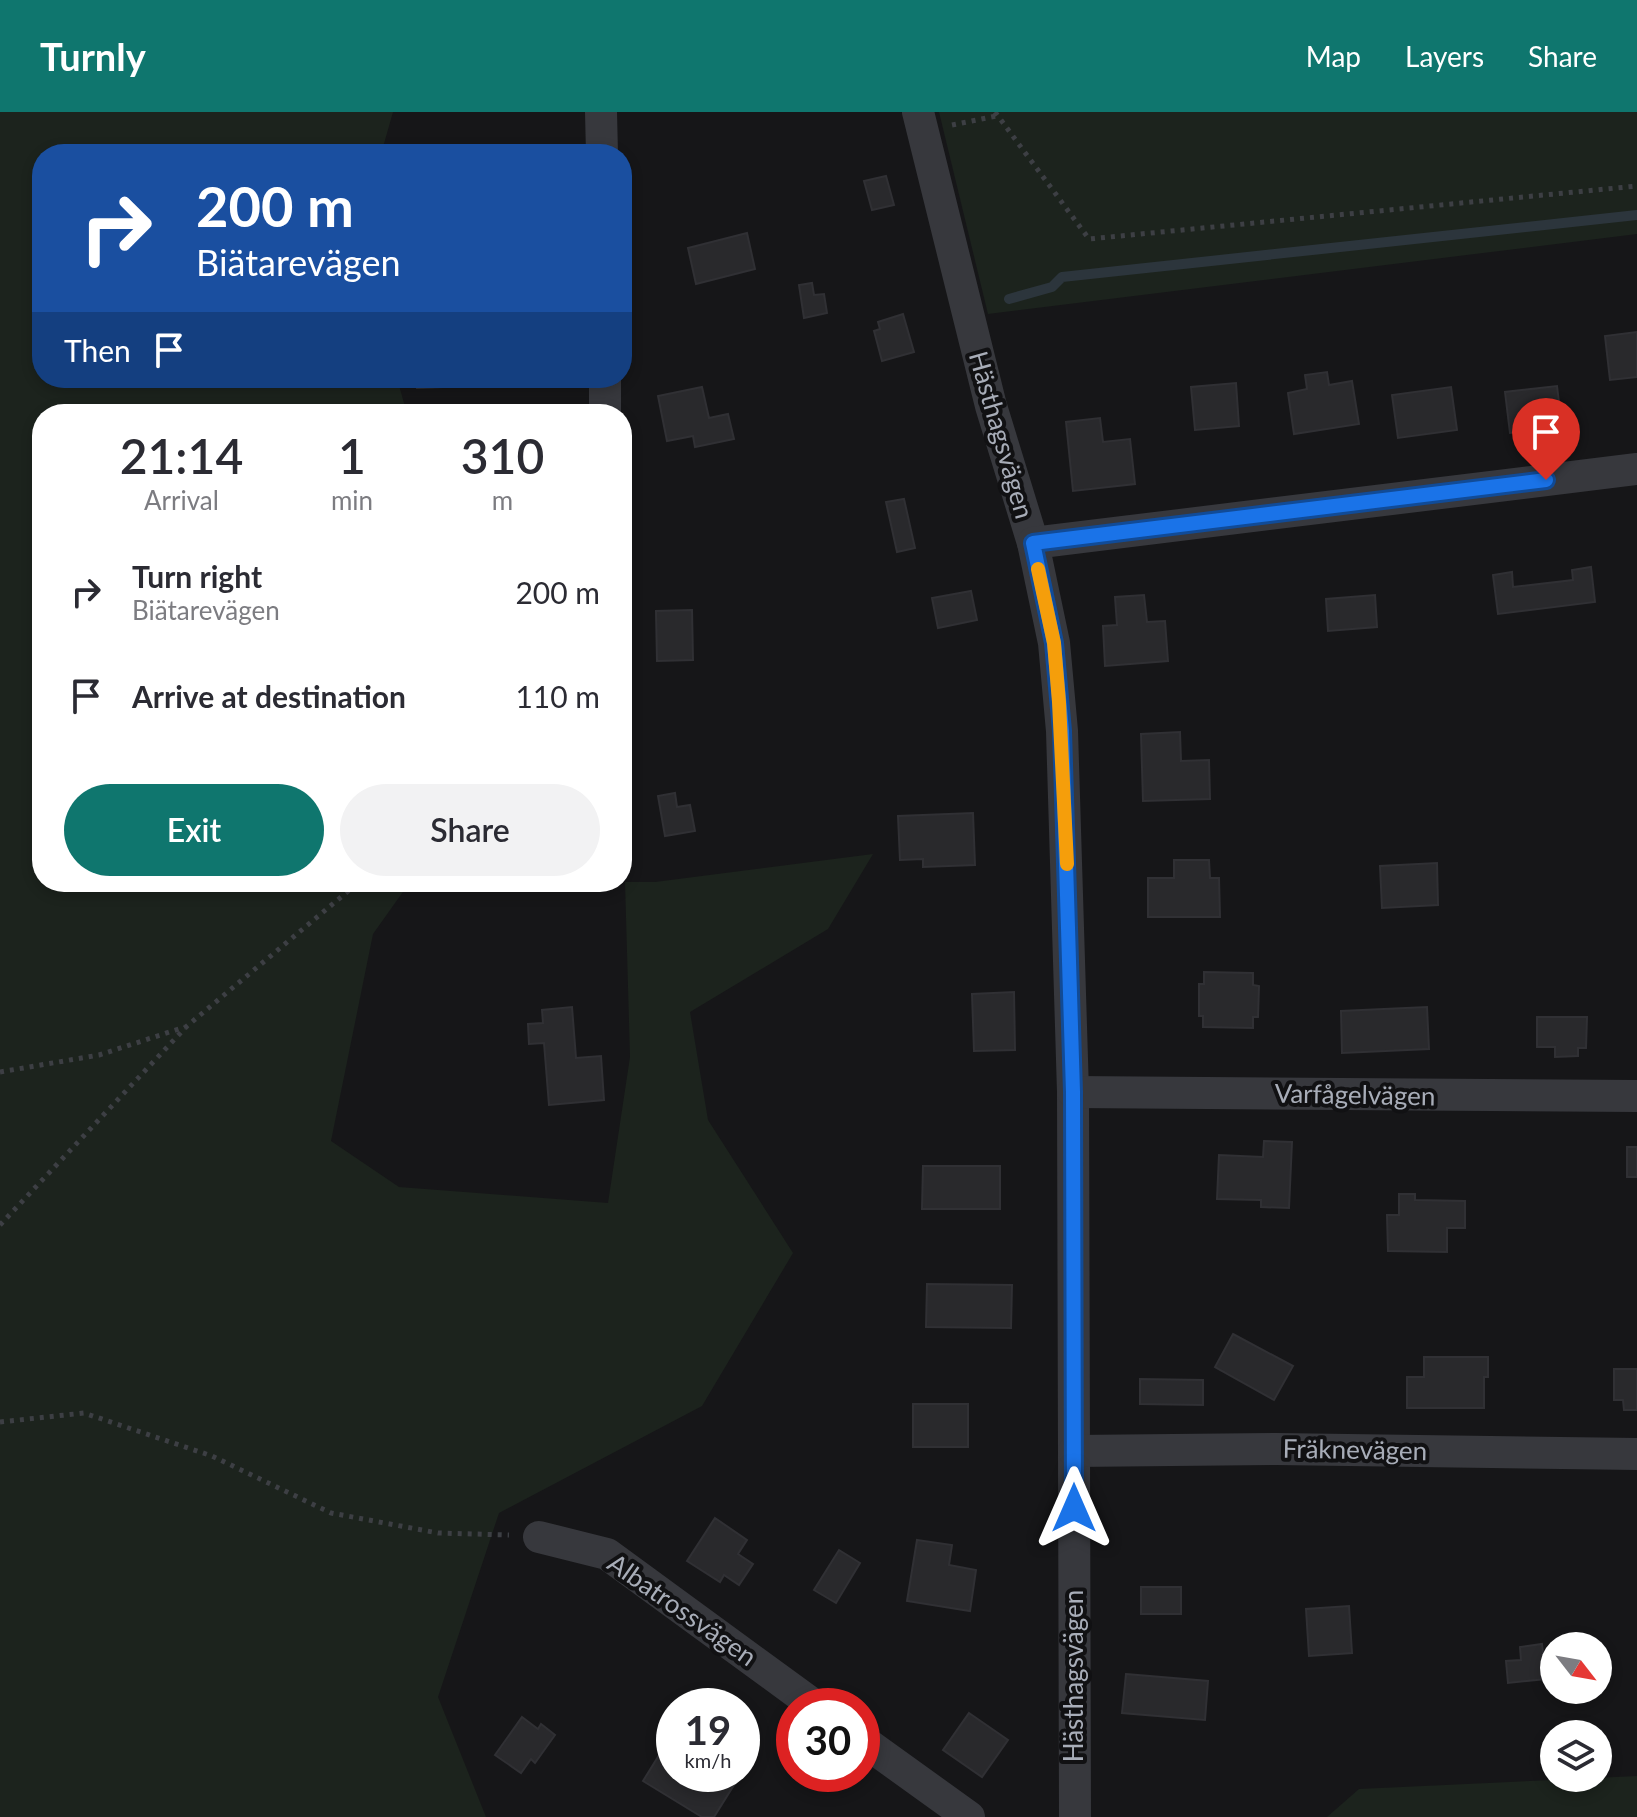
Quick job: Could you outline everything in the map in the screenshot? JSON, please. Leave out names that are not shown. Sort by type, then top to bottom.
[{"type":"street","points":[[601,112],[602,144]]},
{"type":"street","name":"Hästhagsvägen","points":[[921,122],[991,406],[1033,543],[1054,643],[1062,731],[1073,1092],[1075,1817]]},
{"type":"street","points":[[1033,543],[1637,469]]},
{"type":"street","name":"Varfågelvägen","points":[[1073,1092],[1637,1096]]},
{"type":"street","name":"Fräknevägen","points":[[1074,1451],[1277,1449],[1637,1454]]},
{"type":"street","name":"Albatrossvägen","points":[[539,1537],[607,1554],[790,1688]]},
{"type":"street","points":[[880,1753],[969,1817]]},
{"type":"path","points":[[921,122],[996,114],[1089,239],[1637,186]]},
{"type":"path","points":[[0,1225],[187,1026],[347,892]]},
{"type":"path","points":[[0,1072],[99,1055],[187,1026]]},
{"type":"path","points":[[0,1422],[84,1413],[212,1456],[331,1513],[438,1533],[539,1537]]},
{"type":"shaded area","points":[[0,112],[393,112],[384,144],[32,144],[32,388],[400,388],[404,404],[32,404],[32,892],[403,892],[373,934],[331,1141],[399,1187],[608,1203],[630,1057],[625,892],[632,892],[632,882],[655,882],[873,854],[828,929],[690,1012],[708,1120],[793,1253],[702,1406],[499,1513],[438,1697],[486,1817],[0,1817]]},
{"type":"shaded area","points":[[939,112],[1637,112],[1637,234],[988,314]]},
{"type":"shaded area","points":[[1637,1776],[1637,1817],[1327,1817],[1359,1789],[1540,1781],[1540,1792],[1612,1792],[1612,1777]]},
{"type":"building","points":[[886,176],[894,205],[872,210],[864,181]]},
{"type":"building","points":[[747,233],[755,269],[696,284],[688,248]]},
{"type":"building","points":[[812,283],[814,295],[824,294],[827,313],[804,318],[799,285]]},
{"type":"building","points":[[903,314],[914,352],[882,361],[874,331],[880,329],[878,322]]},
{"type":"building","points":[[1637,332],[1637,377],[1610,380],[1605,336]]},
{"type":"building","points":[[1327,372],[1329,385],[1352,381],[1359,424],[1294,434],[1288,393],[1307,389],[1305,375]]},
{"type":"building","points":[[1236,383],[1239,426],[1195,430],[1191,387]]},
{"type":"building","points":[[1557,386],[1562,427],[1510,433],[1505,392]]},
{"type":"building","points":[[702,387],[709,418],[728,414],[734,439],[695,447],[693,436],[667,441],[658,396]]},
{"type":"building","points":[[1451,387],[1457,430],[1398,438],[1392,395]]},
{"type":"building","points":[[1100,418],[1103,442],[1130,439],[1135,484],[1073,491],[1066,422]]},
{"type":"building","points":[[904,499],[915,548],[897,552],[886,502]]},
{"type":"building","points":[[1591,567],[1595,602],[1498,614],[1493,575],[1512,572],[1513,587],[1573,580],[1572,570]]},
{"type":"building","points":[[971,591],[977,620],[938,628],[932,598]]},
{"type":"building","points":[[1144,595],[1147,622],[1165,621],[1168,661],[1105,666],[1103,626],[1117,625],[1115,597]]},
{"type":"building","points":[[1375,595],[1377,627],[1328,631],[1326,599]]},
{"type":"building","points":[[692,610],[693,660],[657,661],[656,611]]},
{"type":"building","points":[[1180,732],[1181,761],[1209,760],[1210,799],[1143,801],[1141,734]]},
{"type":"building","points":[[675,793],[677,807],[690,805],[695,831],[665,836],[658,796]]},
{"type":"building","points":[[973,813],[975,865],[923,867],[923,859],[900,860],[898,816]]},
{"type":"building","points":[[1174,860],[1209,860],[1210,878],[1219,878],[1220,917],[1148,917],[1148,878],[1174,878]]},
{"type":"building","points":[[1437,863],[1438,905],[1382,908],[1380,866]]},
{"type":"building","points":[[1204,972],[1253,973],[1253,985],[1259,986],[1258,1017],[1253,1017],[1253,1028],[1203,1027],[1203,1016],[1199,1016],[1199,984],[1204,984]]},
{"type":"building","points":[[1014,992],[1015,1050],[974,1051],[972,994]]},
{"type":"building","points":[[572,1007],[576,1058],[601,1056],[604,1100],[549,1105],[544,1043],[529,1044],[528,1024],[543,1023],[542,1010]]},
{"type":"building","points":[[1427,1007],[1429,1049],[1342,1053],[1341,1011]]},
{"type":"building","points":[[1537,1017],[1587,1017],[1586,1048],[1578,1048],[1578,1056],[1555,1057],[1555,1047],[1537,1047]]},
{"type":"building","points":[[1264,1141],[1292,1142],[1289,1208],[1261,1207],[1261,1200],[1217,1199],[1219,1155],[1263,1157]]},
{"type":"building","points":[[1627,1147],[1637,1147],[1637,1177],[1627,1177]]},
{"type":"building","points":[[923,1166],[1000,1166],[1000,1209],[922,1209]]},
{"type":"building","points":[[1399,1194],[1415,1194],[1415,1200],[1465,1201],[1465,1228],[1447,1228],[1447,1252],[1388,1251],[1387,1215],[1399,1215]]},
{"type":"building","points":[[927,1284],[1012,1285],[1011,1328],[926,1327]]},
{"type":"building","points":[[1233,1334],[1293,1366],[1274,1400],[1215,1367]]},
{"type":"building","points":[[1424,1357],[1488,1357],[1488,1377],[1484,1377],[1484,1408],[1407,1408],[1407,1377],[1424,1377]]},
{"type":"building","points":[[1614,1369],[1637,1369],[1637,1410],[1624,1410],[1623,1400],[1614,1400]]},
{"type":"building","points":[[1140,1379],[1203,1380],[1203,1405],[1140,1404]]},
{"type":"building","points":[[913,1404],[968,1404],[968,1447],[913,1447]]},
{"type":"building","points":[[715,1518],[747,1540],[738,1554],[753,1564],[739,1585],[724,1575],[720,1582],[687,1561]]},
{"type":"building","points":[[917,1540],[952,1545],[949,1565],[976,1570],[970,1611],[907,1601]]},
{"type":"building","points":[[839,1550],[860,1563],[836,1603],[814,1590]]},
{"type":"building","points":[[1141,1587],[1181,1587],[1181,1614],[1141,1614]]},
{"type":"building","points":[[1349,1606],[1352,1653],[1309,1656],[1306,1609]]},
{"type":"building","points":[[1540,1644],[1540,1680],[1508,1683],[1506,1661],[1521,1660],[1520,1647]]},
{"type":"building","points":[[1126,1674],[1208,1681],[1205,1720],[1122,1713]]},
{"type":"building","points":[[969,1713],[1008,1740],[982,1777],[943,1750]]},
{"type":"building","points":[[522,1717],[538,1729],[541,1724],[555,1735],[535,1763],[531,1759],[521,1773],[495,1755]]},
{"type":"building","points":[[656,1760],[656,1789],[643,1781]]},
{"type":"building","points":[[661,1792],[730,1792],[714,1817],[702,1817]]},
{"type":"waterway","points":[[1009,299],[1052,287],[1062,277],[1637,215]]},
{"type":"slow traffic","points":[[1038,569],[1054,643],[1062,731],[1067,864]]},
{"type":"route","points":[[1074,1508],[1073,1092],[1062,731],[1054,643],[1033,543],[1546,480]]}]
